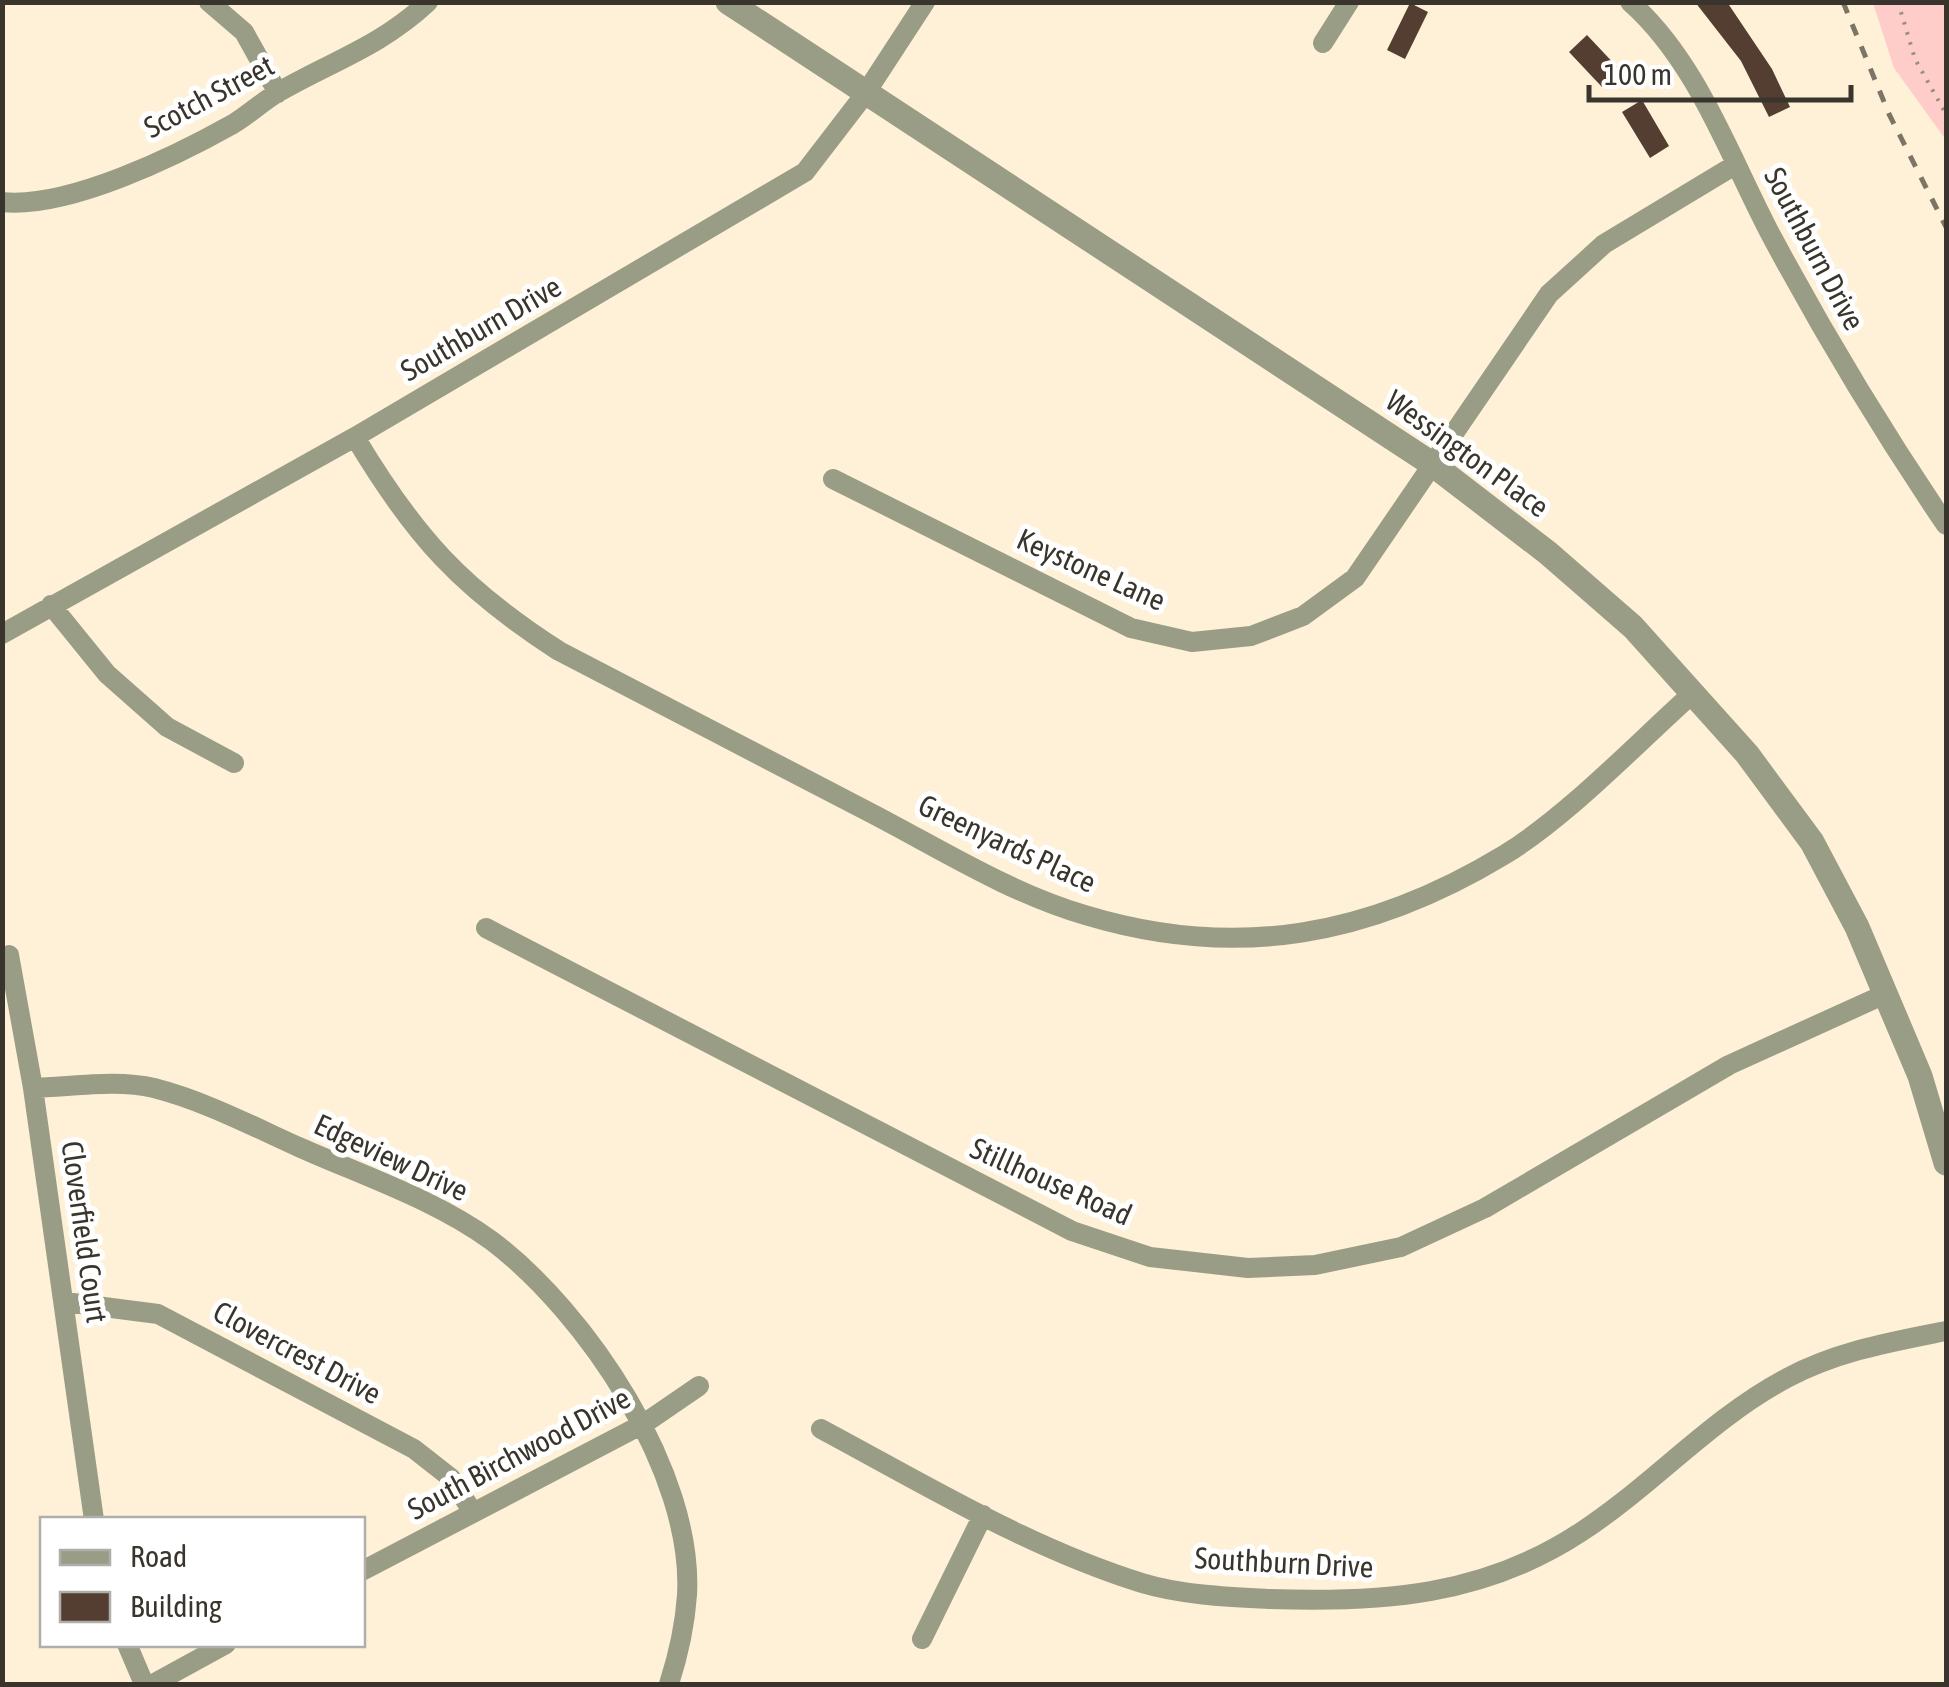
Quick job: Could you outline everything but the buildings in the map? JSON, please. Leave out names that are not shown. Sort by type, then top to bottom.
[{"type":"street","points":[[209,2],[244,32],[278,93]]},
{"type":"street","name":"Scotch Street","points":[[2,202],[22,204],[87,187],[164,158],[234,123],[278,93],[355,57],[428,2]]},
{"type":"street","name":"Wessington Place","points":[[728,2],[1432,464],[1548,553],[1619,615],[1748,754],[1812,842],[1857,927],[1920,1076],[1946,1163]]},
{"type":"street","name":"Southburn Drive","points":[[2,634],[354,437],[805,172],[866,94],[925,2]]},
{"type":"street","points":[[1323,44],[1349,2]]},
{"type":"street","name":"Southburn Drive","points":[[1630,2],[1651,21],[1690,78],[1820,325],[1886,436],[1946,525]]},
{"type":"street","name":"Keystone Lane","points":[[833,480],[1131,628],[1192,642],[1251,636],[1304,616],[1355,578],[1550,294],[1604,244],[1735,166]]},
{"type":"street","name":"Greenyards Place","points":[[354,437],[394,502],[445,565],[498,611],[559,650],[984,872],[1081,914],[1147,932],[1268,938],[1324,932],[1388,912],[1507,854],[1694,693]]},
{"type":"street","points":[[51,605],[108,674],[166,727],[234,763]]},
{"type":"street","name":"Stillhouse Road","points":[[486,928],[1072,1231],[1150,1257],[1248,1268],[1315,1266],[1401,1247],[1485,1208],[1728,1065],[1883,995]]},
{"type":"street","name":"Cloverfield Court","points":[[9,955],[33,1088],[94,1517]]},
{"type":"street","name":"Edgeview Drive","points":[[33,1088],[151,1088],[206,1106],[430,1206],[491,1241],[541,1286],[580,1329],[645,1424],[682,1535],[687,1594],[669,1684]]},
{"type":"street","name":"Clovercrest Drive","points":[[64,1302],[158,1314],[414,1449],[452,1478],[472,1512]]},
{"type":"street","name":"Southburn Drive","points":[[821,1429],[983,1515],[1144,1583],[1255,1598],[1346,1602],[1431,1594],[1524,1564],[1582,1532],[1722,1420],[1786,1378],[1850,1350],[1946,1332]]},
{"type":"street","name":"South Birchwood Drive","points":[[365,1569],[645,1424],[699,1386]]},
{"type":"street","points":[[922,1640],[983,1515]]},
{"type":"street","points":[[128,1647],[144,1684]]},
{"type":"street","points":[[152,1684],[220,1647]]},
{"type":"path","points":[[1898,2],[1915,59],[1946,114]]},
{"type":"shaded area","points":[[1873,3],[1946,3],[1946,140],[1894,68]]},
{"type":"railway","points":[[1843,2],[1889,114],[1946,227]]}]
